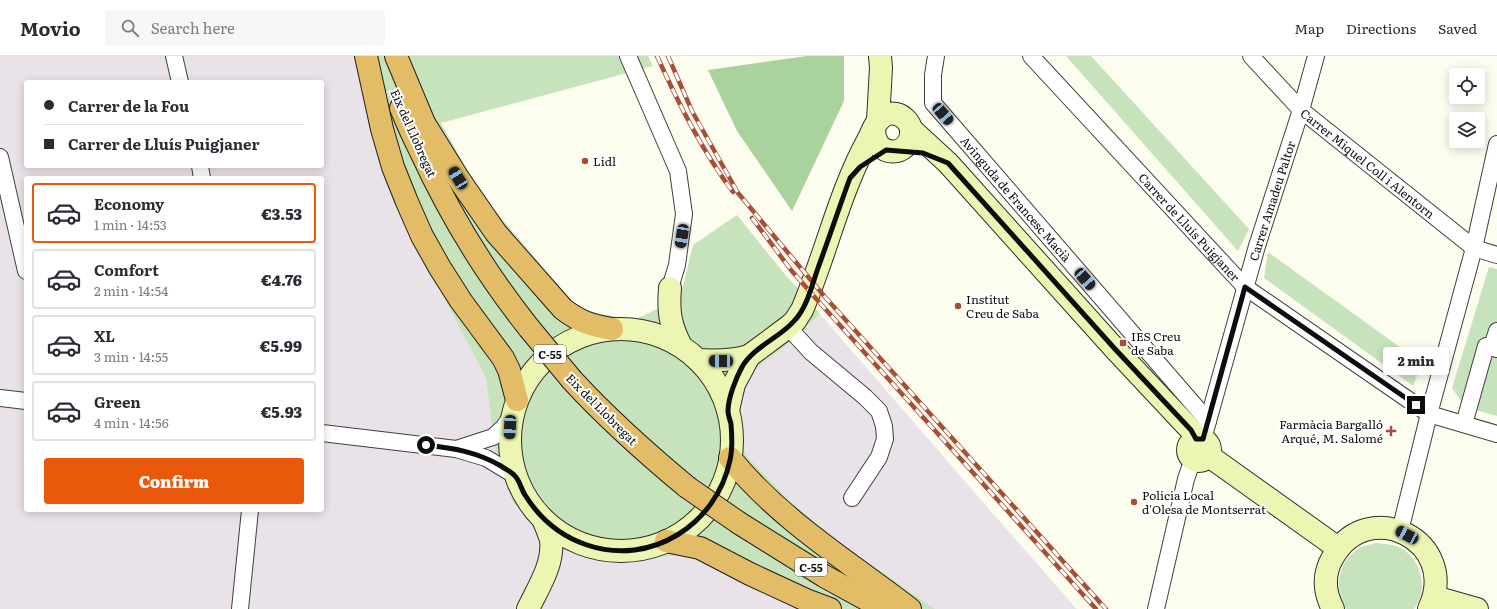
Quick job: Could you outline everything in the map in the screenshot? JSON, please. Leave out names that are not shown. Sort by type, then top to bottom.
[{"type":"highway","points":[[366,56],[382,129],[393,167],[407,202],[422,236],[440,268],[461,301],[503,358],[509,370],[515,407]]},
{"type":"highway","name":"Eix del Llobregat","points":[[383,56],[404,115],[434,181],[487,271],[529,328],[572,380],[603,413],[687,487],[739,523],[824,576],[884,609]]},
{"type":"highway","points":[[396,56],[424,123],[458,178],[496,232],[563,309],[585,323],[622,329]]},
{"type":"highway","points":[[730,458],[750,481],[775,505],[831,551],[910,609]]},
{"type":"highway","points":[[666,541],[700,548],[750,574],[806,600],[830,609]]},
{"type":"main road","points":[[850,178],[860,167],[892,150],[907,144],[910,140],[890,123],[881,62]]},
{"type":"main road","points":[[890,123],[875,139],[877,144],[892,150]]},
{"type":"main road","points":[[728,410],[734,384],[749,356],[788,327],[795,320],[807,299],[857,159],[890,123]]},
{"type":"main road","name":"Avinguda de Francesc Macià","points":[[890,123],[948,163],[1115,349],[1202,443],[1338,548]]},
{"type":"main road","name":"Avinguda de Francesc Macià","points":[[892,150],[923,153],[948,163]]},
{"type":"main road","points":[[622,329],[655,334],[681,346],[698,360],[718,386],[728,410],[732,434],[727,473],[721,488],[704,514],[680,534],[666,541],[651,546],[627,550],[603,549],[588,546],[567,536],[543,519],[529,502],[516,476],[512,464],[510,427],[515,407],[528,378],[545,359],[564,344],[587,334],[622,329],[653,316],[664,302],[670,288]]},
{"type":"main road","points":[[670,288],[668,304],[670,321],[681,346]]},
{"type":"main road","points":[[698,360],[735,360],[749,356]]},
{"type":"main road","points":[[528,609],[544,575],[551,552],[550,540],[543,519]]},
{"type":"main road","points":[[1332,609],[1328,599],[1325,581],[1329,564],[1338,548],[1350,536],[1366,529],[1383,527],[1400,531],[1414,538],[1426,550],[1433,565],[1436,581],[1432,603],[1477,609]]},
{"type":"main road","points":[[544,575],[566,554],[588,546]]},
{"type":"street","points":[[174,56],[180,80]]},
{"type":"street","points":[[628,56],[678,171],[684,214],[677,265],[670,288]]},
{"type":"street","name":"Avinguda de Francesc Macià","points":[[936,56],[932,75],[932,103],[1202,443]]},
{"type":"street","name":"Carrer de Lluís Puigjaner","points":[[1031,56],[1245,287],[1429,414],[1497,434]]},
{"type":"street","name":"Carrer Miquel Coll i Alentorn","points":[[1251,56],[1301,110],[1474,248],[1497,255]]},
{"type":"street","name":"Carrer Amadeu Paltor","points":[[1156,609],[1186,479],[1202,443],[1257,246],[1301,110],[1316,56]]},
{"type":"street","points":[[1400,531],[1429,414],[1474,248],[1497,144]]},
{"type":"street","points":[[0,157],[24,262]]},
{"type":"street","points":[[788,327],[811,352],[865,397],[879,411],[884,426],[885,439],[879,457],[852,498]]},
{"type":"street","points":[[1464,424],[1486,346],[1495,348],[1497,331]]},
{"type":"street","points":[[0,398],[24,402]]},
{"type":"street","points":[[456,449],[493,437],[503,428],[515,407]]},
{"type":"street","points":[[324,433],[456,449],[486,458],[516,476]]},
{"type":"street","points":[[240,609],[250,512]]},
{"type":"shaded area","points":[[0,56],[356,56],[405,224],[486,378],[495,453],[599,560],[698,555],[813,609],[0,609]]},
{"type":"shaded area","points":[[820,314],[1077,609],[935,609],[833,538],[785,496],[745,454],[740,403],[753,370],[782,349]]},
{"type":"green space","points":[[356,56],[648,56],[653,66],[441,123],[480,193],[581,312],[636,319],[680,298],[693,245],[737,215],[787,277],[820,314],[782,349],[753,370],[740,403],[745,454],[785,496],[833,538],[935,609],[813,609],[698,555],[599,560],[558,546],[513,502],[495,453],[486,378],[405,224]]},
{"type":"green space","points":[[807,56],[844,56],[844,101],[792,211],[737,131],[708,70]]},
{"type":"green space","points":[[1066,56],[1091,56],[1249,229],[1238,251]]},
{"type":"green space","points":[[1268,252],[1422,363],[1413,386],[1264,278]]},
{"type":"green space","points":[[1489,267],[1497,269],[1497,416],[1465,407],[1452,388]]},
{"type":"green space","points":[[1376,543],[1401,548],[1414,560],[1421,576],[1422,585],[1419,601],[1414,609],[1346,609],[1339,592],[1340,573],[1349,557],[1355,551],[1364,546]]},
{"type":"railway","points":[[657,56],[691,126],[711,160],[733,192]]},
{"type":"railway","points":[[668,56],[692,111],[738,193],[825,297],[1106,609]]},
{"type":"railway","points":[[752,218],[791,270],[819,302],[1096,609]]},
{"type":"place","name":"Lidl","points":[[585,161]]},
{"type":"place","name":"Institut Creu de Saba","points":[[958,306]]},
{"type":"place","name":"IES Creu de Saba","points":[[1123,343]]},
{"type":"place","name":"Farmàcia Bargalló Arqué, M. Salomé","points":[[1391,431]]},
{"type":"place","name":"Policia Local d'Olesa de Montserrat","points":[[1134,502]]},
{"type":"route","points":[[426,445],[456,449],[486,458],[503,467],[516,476],[523,492],[543,519],[557,530],[588,546],[603,549],[635,550],[666,541],[680,534],[704,514],[721,488],[727,473],[732,446],[731,422],[728,410],[734,384],[743,365],[749,356],[788,327],[802,310],[850,178],[860,167],[886,150],[891,152],[898,151],[923,153],[948,163],[1115,349],[1191,430],[1196,439],[1203,439],[1245,287],[1416,405]]}]
